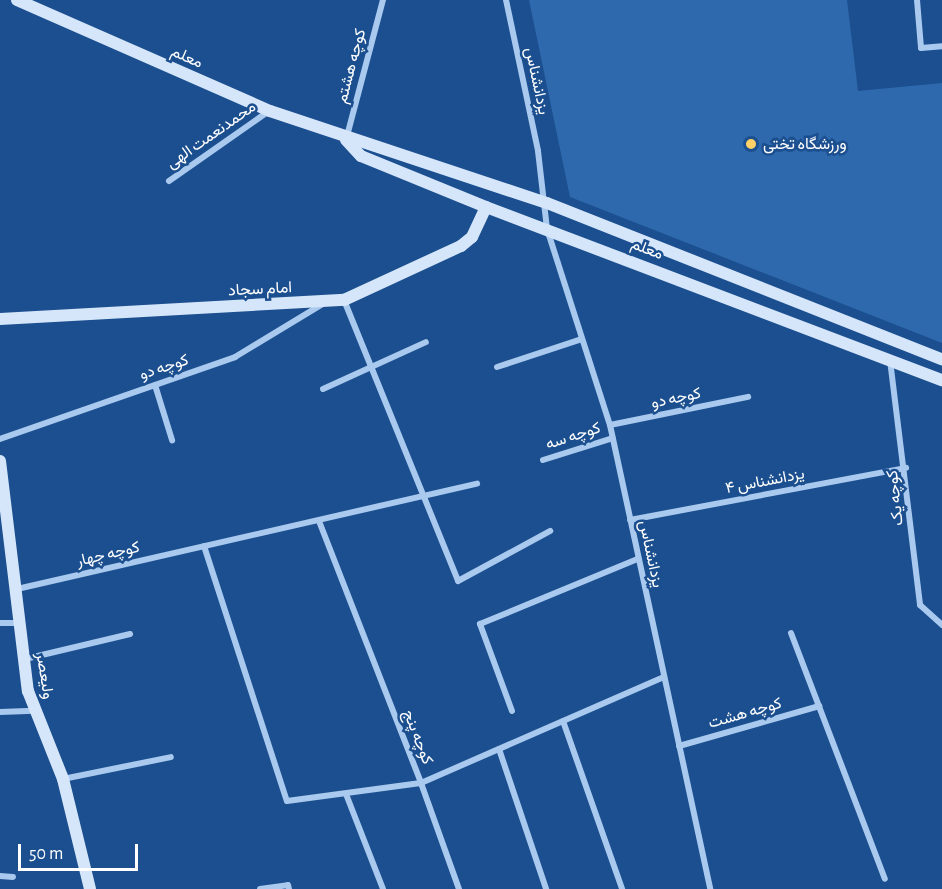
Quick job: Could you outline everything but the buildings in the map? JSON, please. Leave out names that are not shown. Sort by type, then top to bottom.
[{"type":"main road","name":"معلم","points":[[17,0],[270,111],[346,140],[368,140],[547,204],[942,359]]},
{"type":"main road","name":"معلم","points":[[346,140],[361,156],[486,207],[942,380]]},
{"type":"main road","name":"امام سجاد","points":[[0,319],[344,300],[461,246],[472,237],[486,207]]},
{"type":"main road","name":"ولیعصر","points":[[0,461],[25,659],[34,711],[63,779],[90,889]]},
{"type":"street","name":"کوچه هشتم","points":[[346,140],[383,0]]},
{"type":"street","name":"یزدانشناس","points":[[506,0],[547,204],[547,229],[610,425],[710,889]]},
{"type":"street","points":[[917,0],[921,48],[942,46]]},
{"type":"street","name":"محمدنعمت الهی","points":[[169,181],[270,111]]},
{"type":"street","points":[[344,300],[458,581],[550,531]]},
{"type":"street","name":"کوچه دو","points":[[0,439],[235,357],[326,302]]},
{"type":"street","points":[[497,367],[582,339]]},
{"type":"street","points":[[323,389],[426,342]]},
{"type":"street","name":"کوچه یک","points":[[890,360],[906,468],[920,605],[942,625]]},
{"type":"street","points":[[155,385],[172,440]]},
{"type":"street","name":"کوچه دو","points":[[610,425],[748,397]]},
{"type":"street","name":"کوچه سه","points":[[543,460],[612,438]]},
{"type":"street","name":"یزدانشناس ۴","points":[[630,520],[906,468]]},
{"type":"street","name":"کوچه چهار","points":[[17,589],[477,484]]},
{"type":"street","name":"کوچه پنج","points":[[319,521],[421,783],[664,677]]},
{"type":"street","points":[[204,546],[287,801],[421,783],[459,889]]},
{"type":"street","points":[[513,711],[480,624],[638,559]]},
{"type":"street","points":[[0,623],[21,623]]},
{"type":"street","points":[[791,633],[885,879]]},
{"type":"street","points":[[25,659],[130,634]]},
{"type":"street","name":"کوچه هشت","points":[[679,746],[819,706]]},
{"type":"street","points":[[0,712],[34,711]]},
{"type":"street","points":[[563,721],[621,889]]},
{"type":"street","points":[[499,749],[546,889]]},
{"type":"street","points":[[63,779],[171,757]]},
{"type":"street","points":[[346,794],[382,889]]},
{"type":"street","points":[[0,876],[13,877]]},
{"type":"street","points":[[260,889],[288,887]]},
{"type":"shaded area","name":"ورزشگاه تختی","points":[[529,0],[847,0],[858,91],[942,83],[942,343],[570,197]]},
{"type":"place","name":"ورزشگاه تختی","points":[[751,144]]}]
